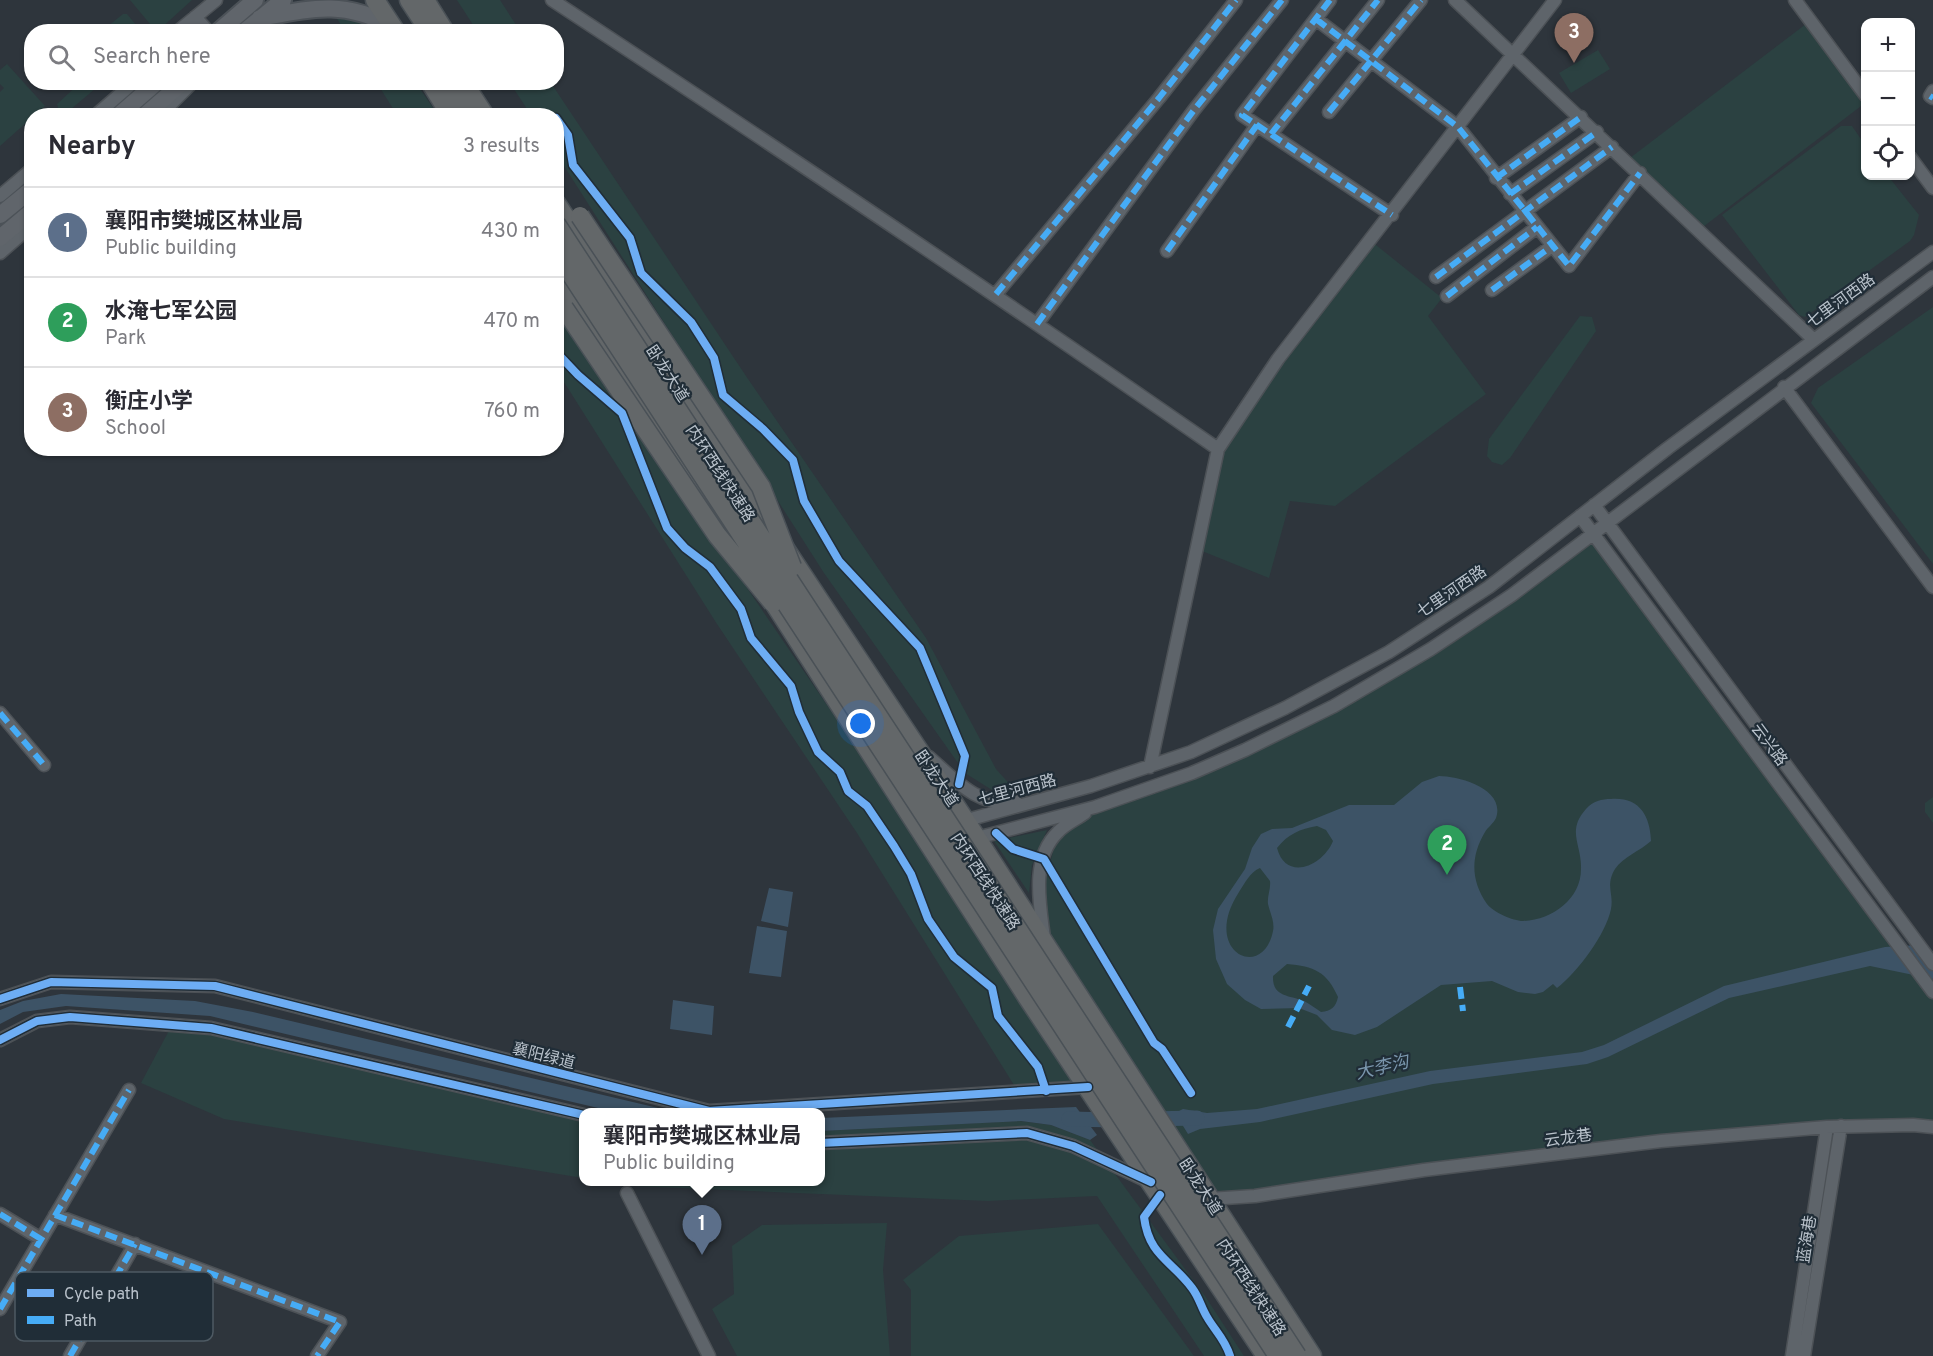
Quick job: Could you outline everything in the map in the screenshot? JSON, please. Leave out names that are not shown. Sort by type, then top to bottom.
[{"type":"highway","points":[[375,0],[395,24]]},
{"type":"highway","points":[[389,0],[398,24]]},
{"type":"highway","points":[[421,0],[428,24]]},
{"type":"highway","points":[[421,0],[439,24]]},
{"type":"highway","points":[[435,90],[446,108]]},
{"type":"highway","points":[[449,90],[461,108]]},
{"type":"highway","points":[[468,90],[480,108]]},
{"type":"highway","points":[[483,90],[495,108]]},
{"type":"highway","points":[[564,198],[580,216],[761,487],[806,602]]},
{"type":"highway","name":"卧龙大道","points":[[564,214],[965,820],[1310,1356]]},
{"type":"highway","name":"内环西线快速路","points":[[564,236],[806,602],[1240,1284],[1278,1356]]},
{"type":"highway","name":"内环西线快速路","points":[[564,263],[826,667],[1240,1284],[1297,1356]]},
{"type":"highway","points":[[564,290],[780,611],[930,849],[1266,1356]]},
{"type":"highway","points":[[564,307],[717,535],[826,667]]},
{"type":"highway","points":[[1240,1284],[1266,1356]]},
{"type":"highway","points":[[1240,1284],[1310,1356]]},
{"type":"main road","points":[[227,24],[255,0]]},
{"type":"main road","points":[[253,24],[283,0]]},
{"type":"main road","points":[[260,18],[328,5],[375,16],[389,24]]},
{"type":"main road","points":[[127,108],[148,90]]},
{"type":"main road","points":[[153,108],[174,90]]},
{"type":"main road","points":[[0,215],[24,196]]},
{"type":"main road","points":[[6,238],[24,219]]},
{"type":"street","points":[[186,24],[216,0]]},
{"type":"street","points":[[552,0],[996,294],[1218,449]]},
{"type":"street","points":[[996,294],[1160,98],[1236,0]]},
{"type":"street","points":[[1037,324],[1194,110],[1282,0]]},
{"type":"street","points":[[1330,0],[1242,115],[1392,215]]},
{"type":"street","points":[[1271,134],[1378,0]]},
{"type":"street","points":[[1329,112],[1421,0]]},
{"type":"street","points":[[1455,0],[1597,132],[1814,340]]},
{"type":"street","points":[[1150,767],[1218,449],[1278,359],[1392,215],[1555,0]]},
{"type":"street","points":[[1795,0],[1861,89]]},
{"type":"street","points":[[195,16],[202,24]]},
{"type":"street","points":[[1316,19],[1458,127],[1496,178],[1569,266],[1640,173]]},
{"type":"street","points":[[104,108],[125,90]]},
{"type":"street","points":[[167,108],[186,90]]},
{"type":"street","points":[[1933,91],[1930,96],[1933,98]]},
{"type":"street","points":[[1496,178],[1581,117]]},
{"type":"street","points":[[1167,251],[1257,125]]},
{"type":"street","points":[[1510,194],[1597,132]]},
{"type":"street","points":[[1436,277],[1612,147]]},
{"type":"street","points":[[1915,163],[1933,188]]},
{"type":"street","points":[[0,196],[24,176]]},
{"type":"street","points":[[1447,296],[1537,227]]},
{"type":"street","points":[[0,253],[6,238],[24,229]]},
{"type":"street","points":[[1492,290],[1552,246]]},
{"type":"street","name":"七里河西路","points":[[921,833],[1056,796],[1191,752],[1285,708],[1389,652],[1489,587],[1594,505],[1933,252]]},
{"type":"street","points":[[930,849],[1095,807],[1234,755],[1334,706],[1431,649],[1512,595],[1606,521],[1933,277]]},
{"type":"street","points":[[1784,387],[1933,586]]},
{"type":"street","name":"云兴路","points":[[1594,505],[1933,964]]},
{"type":"street","name":"云兴路","points":[[1580,516],[1932,991]]},
{"type":"street","points":[[0,713],[44,765]]},
{"type":"street","points":[[913,743],[982,800],[1006,803],[1056,796]]},
{"type":"street","points":[[1045,946],[1037,887],[1045,855],[1057,832],[1095,807]]},
{"type":"street","name":"襄阳绿道","points":[[0,999],[51,982],[214,986],[697,1108]]},
{"type":"street","points":[[0,1040],[37,1021],[70,1017],[212,1028],[579,1114]]},
{"type":"street","points":[[22,1272],[129,1090]]},
{"type":"street","name":"襄阳绿道","points":[[773,1108],[1092,1093]]},
{"type":"street","name":"云龙巷","points":[[1209,1199],[1255,1196],[1424,1170],[1661,1141],[1841,1126],[1933,1127]]},
{"type":"street","name":"蓝海巷","points":[[1804,1356],[1841,1126]]},
{"type":"street","name":"蓝海巷","points":[[1792,1356],[1827,1127]]},
{"type":"street","points":[[825,1143],[1027,1133],[1072,1146],[1151,1182]]},
{"type":"street","points":[[627,1193],[709,1356]]},
{"type":"street","points":[[0,1214],[41,1239]]},
{"type":"street","points":[[55,1215],[209,1272]]},
{"type":"street","points":[[119,1272],[135,1244]]},
{"type":"street","points":[[213,1274],[340,1322],[317,1356]]},
{"type":"street","points":[[0,1309],[15,1283]]},
{"type":"street","points":[[70,1356],[79,1341]]},
{"type":"green space","points":[[130,0],[192,0],[166,24],[150,24]]},
{"type":"green space","points":[[457,0],[500,0],[515,24],[472,24]]},
{"type":"green space","points":[[328,5],[369,24],[340,24]]},
{"type":"green space","points":[[123,14],[127,14],[135,24],[111,24]]},
{"type":"green space","points":[[1810,21],[1861,91],[1861,106],[1699,230],[1626,161]]},
{"type":"green space","points":[[1598,50],[1610,69],[1571,93],[1559,73]]},
{"type":"green space","points":[[7,64],[24,83],[24,90],[31,90],[45,106],[24,108],[24,125],[0,146],[0,92],[4,88],[0,84],[0,70]]},
{"type":"green space","points":[[72,90],[94,90],[72,108],[58,108],[57,104]]},
{"type":"green space","points":[[381,90],[421,90],[433,108],[393,108]]},
{"type":"green space","points":[[515,90],[556,90],[746,376],[926,638],[996,769],[1022,798],[992,790],[965,773],[824,573],[564,166],[564,108],[526,108]]},
{"type":"green space","points":[[1841,126],[1852,126],[1861,139],[1861,180],[1891,180],[1919,215],[1914,235],[1910,241],[1805,317],[1799,315],[1722,215]]},
{"type":"green space","points":[[1371,241],[1442,298],[1428,316],[1486,394],[1335,506],[1290,501],[1269,578],[1197,549],[1218,449]]},
{"type":"green space","points":[[1933,307],[1933,564],[1811,403],[1818,388]]},
{"type":"green space","points":[[564,309],[745,585],[1088,1087],[1019,1093],[857,833],[717,624],[564,382]]},
{"type":"green space","points":[[1580,316],[1592,317],[1596,331],[1510,458],[1502,465],[1492,462],[1487,456],[1489,439]]},
{"type":"green space","points":[[1592,533],[1933,992],[1933,1127],[1827,1127],[1209,1199],[1045,946],[1044,886],[1054,848],[1065,830],[1095,807],[1192,773],[1431,649]]},
{"type":"green space","points":[[1933,797],[1933,823],[1925,812],[1925,803]]},
{"type":"green space","points":[[1047,830],[1032,865],[1029,893],[994,841]]},
{"type":"green space","points":[[172,1025],[212,1028],[585,1108],[579,1108],[579,1177],[224,1119],[141,1083]]},
{"type":"green space","points":[[1020,1121],[1051,1125],[1090,1140],[1205,1296],[1244,1356],[1204,1356],[1097,1196],[988,1201],[633,1186],[825,1186],[825,1131]]},
{"type":"green space","points":[[887,1223],[883,1270],[890,1356],[737,1356],[712,1309],[734,1294],[732,1246],[762,1225]]},
{"type":"green space","points":[[1098,1224],[1194,1356],[911,1356],[911,1290],[903,1280],[959,1236]]},
{"type":"water","points":[[1439,776],[1458,778],[1479,786],[1494,799],[1497,808],[1496,818],[1480,841],[1475,860],[1475,878],[1490,907],[1519,921],[1534,920],[1554,912],[1563,906],[1576,890],[1581,869],[1576,838],[1577,824],[1589,806],[1601,800],[1621,799],[1629,801],[1641,810],[1648,823],[1651,841],[1622,861],[1615,869],[1610,885],[1612,903],[1608,919],[1582,963],[1557,988],[1553,984],[1543,992],[1535,994],[1518,992],[1492,981],[1441,985],[1377,1027],[1355,1035],[1332,1030],[1317,1015],[1299,1008],[1261,1009],[1245,1000],[1227,984],[1216,959],[1213,930],[1218,909],[1245,869],[1252,848],[1261,834],[1272,829],[1292,828],[1349,805],[1394,805],[1422,782]],"holes":[[[1317,826],[1326,830],[1333,841],[1328,850],[1305,867],[1288,865],[1277,848],[1295,833]],[[1260,868],[1270,881],[1268,904],[1273,921],[1273,931],[1267,946],[1258,955],[1248,957],[1238,953],[1230,944],[1226,931],[1229,913],[1239,892],[1253,872]],[[1287,964],[1305,966],[1324,976],[1334,988],[1338,997],[1336,1003],[1330,1009],[1321,1012],[1304,1001],[1278,992],[1273,983],[1273,976]]]},
{"type":"water","points":[[769,888],[793,892],[788,927],[761,921]]},
{"type":"water","points":[[757,926],[787,931],[781,977],[749,973]]},
{"type":"water","points":[[1919,945],[1933,951],[1933,979],[1870,966],[1729,998],[1608,1057],[1587,1064],[1433,1084],[1260,1122],[1200,1129],[1188,1134],[1175,1113],[1183,1109],[1207,1113],[1257,1109],[1430,1071],[1582,1052],[1604,1045],[1724,986],[1885,947]]},
{"type":"water","points":[[61,994],[195,1001],[253,1012],[658,1108],[598,1108],[210,1016],[66,1006],[23,1012],[0,1024],[0,1010],[23,1001]]},
{"type":"water","points":[[673,1000],[714,1006],[712,1035],[670,1029]]},
{"type":"water","points":[[1076,1107],[1097,1135],[1090,1140],[1051,1125],[1021,1121],[825,1131],[825,1118]]},
{"type":"waterway","name":"大李沟","points":[[1149,1119],[1197,1118]]},
{"type":"waterway","name":"大李沟","points":[[1069,1119],[1116,1120]]},
{"type":"marked path","points":[[996,294],[1159,98],[1236,0]]},
{"type":"marked path","points":[[1037,324],[1194,110],[1282,0]]},
{"type":"marked path","points":[[1330,0],[1242,115],[1392,215]]},
{"type":"marked path","points":[[1271,134],[1378,0]]},
{"type":"marked path","points":[[1329,112],[1421,0]]},
{"type":"marked path","points":[[1316,19],[1458,127],[1569,266],[1640,173]]},
{"type":"marked path","points":[[1496,178],[1581,117]]},
{"type":"marked path","points":[[1167,251],[1257,125]]},
{"type":"marked path","points":[[1510,194],[1597,132]]},
{"type":"marked path","points":[[1436,277],[1612,147]]},
{"type":"marked path","points":[[1447,296],[1537,227]]},
{"type":"marked path","points":[[1492,290],[1552,246]]},
{"type":"marked path","points":[[0,713],[44,765]]},
{"type":"marked path","points":[[1288,1027],[1309,986]]},
{"type":"marked path","points":[[1460,987],[1463,1011]]},
{"type":"marked path","points":[[22,1272],[129,1090]]},
{"type":"marked path","points":[[0,1214],[41,1239]]},
{"type":"marked path","points":[[55,1215],[207,1272]]},
{"type":"marked path","points":[[119,1272],[135,1244]]},
{"type":"marked path","points":[[213,1274],[340,1322],[317,1356]]},
{"type":"marked path","points":[[0,1309],[15,1284]]},
{"type":"marked path","points":[[70,1356],[79,1341]]},
{"type":"cycle path","points":[[564,129],[568,135],[573,165],[630,238],[641,273],[691,322],[714,358],[723,395],[763,429],[793,460],[804,501],[839,561],[920,648],[965,756],[959,784]]},
{"type":"cycle path","points":[[564,360],[622,413],[667,528],[685,548],[710,567],[741,609],[751,638],[791,686],[799,712],[818,752],[840,772],[848,791],[867,806],[894,846],[911,874],[928,919],[954,957],[992,988],[998,1016],[1038,1067],[1046,1091]]},
{"type":"cycle path","points":[[996,833],[1013,849],[1044,859],[1154,1043],[1162,1049],[1191,1093]]},
{"type":"cycle path","points":[[0,999],[51,982],[215,986],[697,1108]]},
{"type":"cycle path","points":[[0,1040],[37,1021],[70,1017],[211,1028],[579,1114]]},
{"type":"cycle path","points":[[756,1108],[1088,1087]]},
{"type":"cycle path","points":[[825,1143],[1027,1133],[1073,1146],[1151,1182]]},
{"type":"cycle path","points":[[1160,1195],[1144,1217],[1151,1241],[1162,1257],[1194,1291],[1230,1356]]},
{"type":"place","name":"衡庄小学","points":[[1574,63]]},
{"type":"place","name":"水淹七军公园","points":[[1447,875]]},
{"type":"place","name":"襄阳市樊城区林业局","points":[[702,1255]]}]
